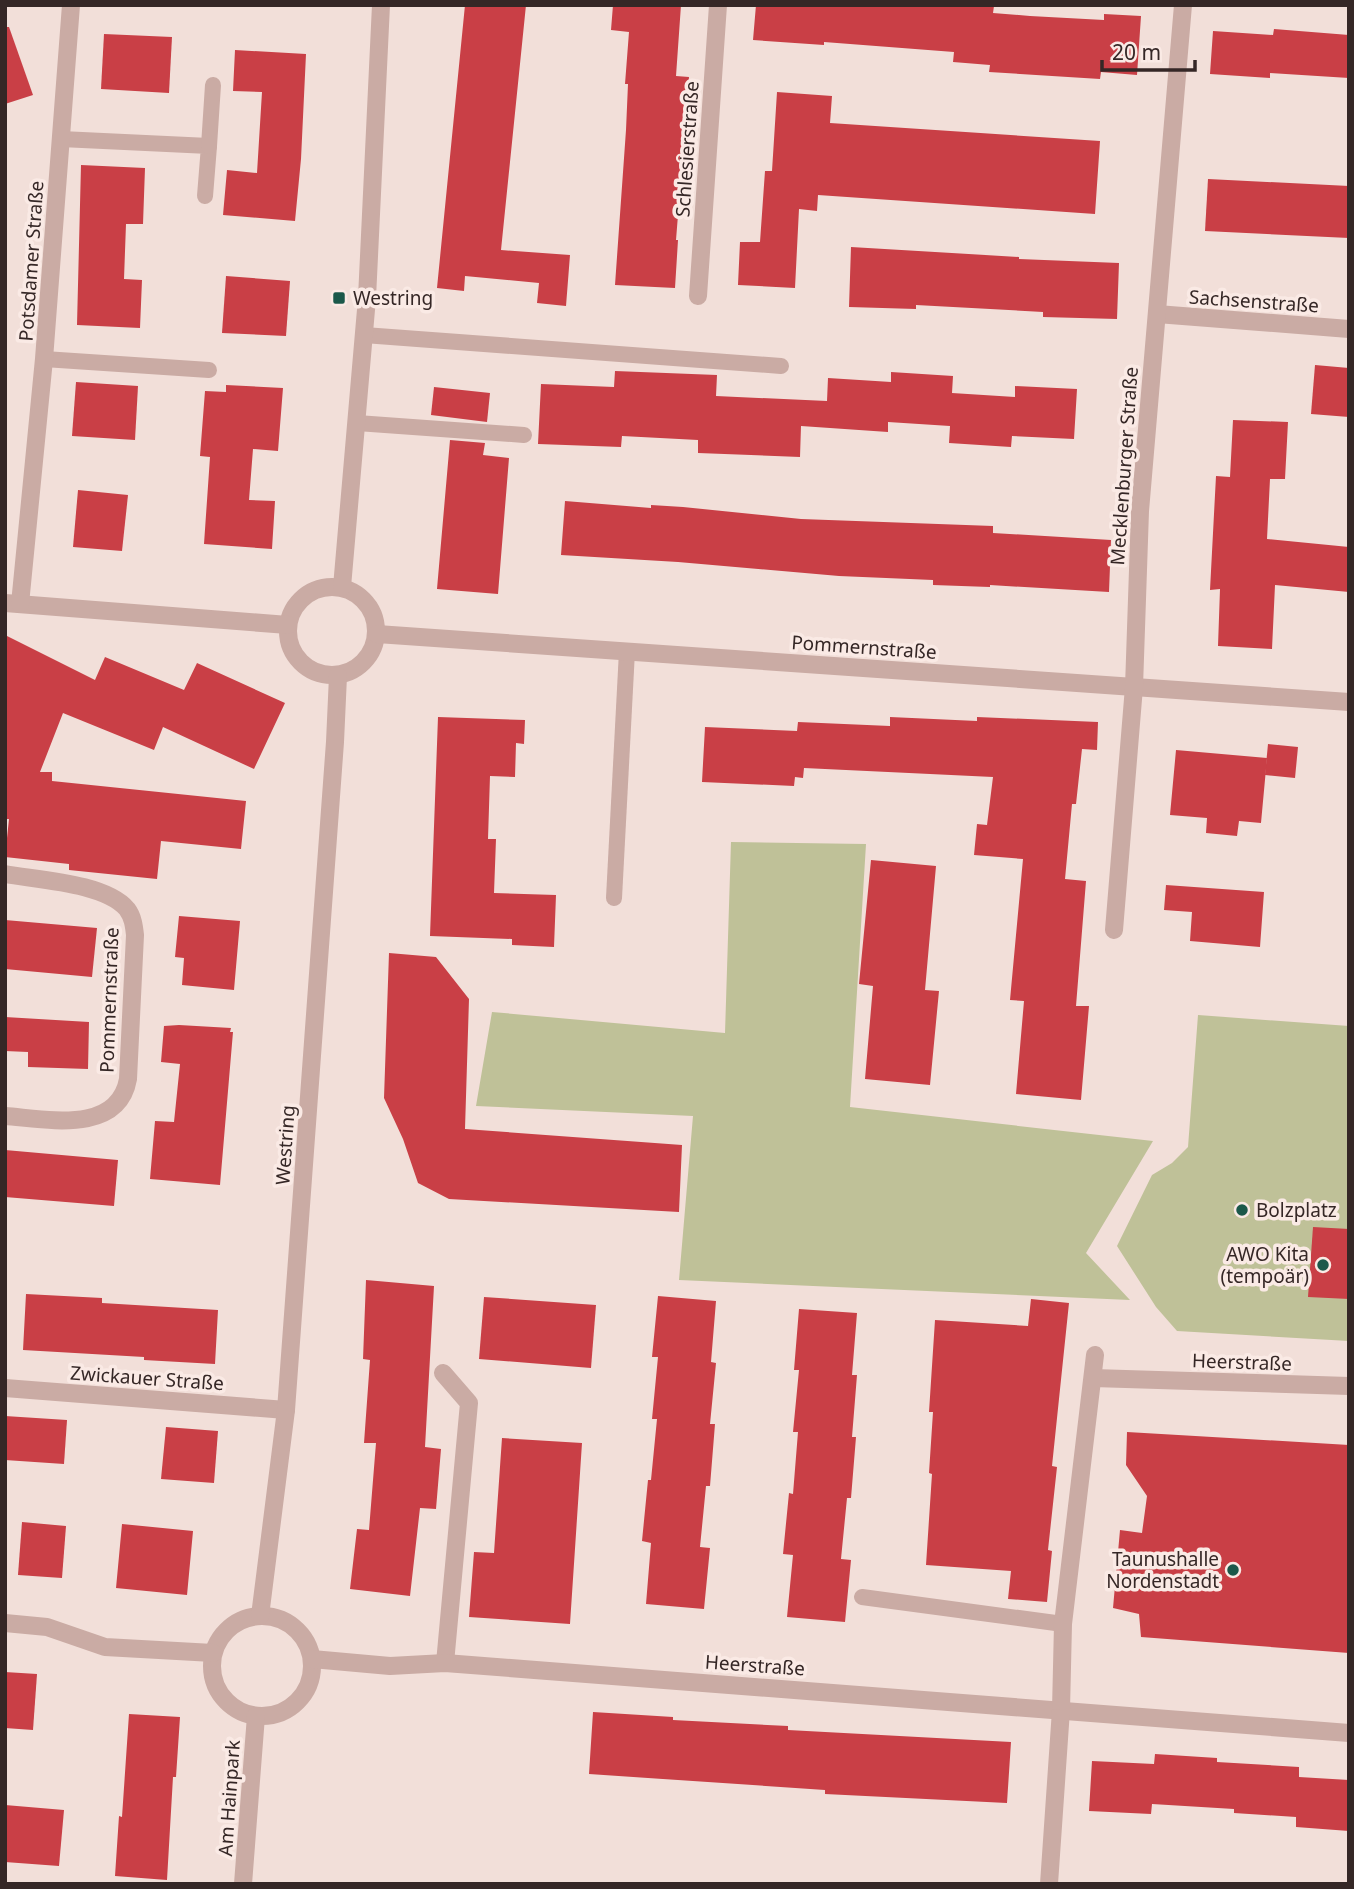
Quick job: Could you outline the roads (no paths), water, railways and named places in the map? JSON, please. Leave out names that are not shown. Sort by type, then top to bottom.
[{"type":"street","name":"Potsdamer Straße","points":[[13,604],[44,359],[71,5]]},
{"type":"street","points":[[342,587],[364,335],[381,5]]},
{"type":"street","name":"Schlesierstraße","points":[[698,296],[718,5]]},
{"type":"street","name":"Mecklenburger Straße","points":[[1114,930],[1134,687],[1140,511],[1183,5]]},
{"type":"street","name":"Sachsenstraße","points":[[1157,314],[1349,329]]},
{"type":"street","points":[[328,586],[342,587],[365,601],[373,612],[377,634],[368,657],[358,668],[338,676],[325,675],[303,665],[294,654],[288,641],[288,625],[292,612],[306,594],[328,586]]},
{"type":"street","points":[[13,604],[288,625]]},
{"type":"street","name":"Pommernstraße","points":[[377,634],[1349,702]]},
{"type":"street","name":"Westring","points":[[260,1616],[286,1410],[338,676]]},
{"type":"street","name":"Pommernstraße","points":[[5,874],[89,889],[107,895],[129,911],[135,935],[128,1079],[121,1098],[97,1117],[77,1121],[5,1116]]},
{"type":"street","points":[[1049,1884],[1061,1710],[1063,1624],[1095,1355]]},
{"type":"street","points":[[443,1373],[469,1403],[445,1663]]},
{"type":"street","name":"Heerstraße","points":[[1093,1378],[1349,1386]]},
{"type":"street","name":"Zwickauer Straße","points":[[5,1388],[286,1410]]},
{"type":"street","points":[[260,1616],[275,1617],[297,1630],[305,1640],[312,1659],[308,1686],[296,1703],[279,1713],[256,1716],[244,1714],[222,1698],[211,1672],[213,1653],[227,1629],[244,1619],[260,1616]]},
{"type":"street","points":[[5,1623],[47,1626],[105,1647],[213,1653]]},
{"type":"street","name":"Heerstraße","points":[[312,1659],[390,1666],[445,1663],[1349,1733]]},
{"type":"street","name":"Am Hainpark","points":[[243,1884],[256,1716]]},
{"type":"lane","points":[[205,196],[213,85]]},
{"type":"lane","points":[[61,139],[209,146]]},
{"type":"lane","points":[[364,335],[781,366]]},
{"type":"lane","points":[[44,359],[209,370]]},
{"type":"lane","points":[[358,423],[524,435]]},
{"type":"lane","points":[[614,898],[627,651]]},
{"type":"lane","points":[[862,1597],[1063,1624]]},
{"type":"place","name":"Westring","points":[[339,298]]},
{"type":"place","name":"Bolzplatz","points":[[1242,1210]]},
{"type":"place","name":"AWO Kita (tempoär)","points":[[1323,1265]]},
{"type":"place","name":"Taunushalle Nordenstadt","points":[[1233,1570]]}]
